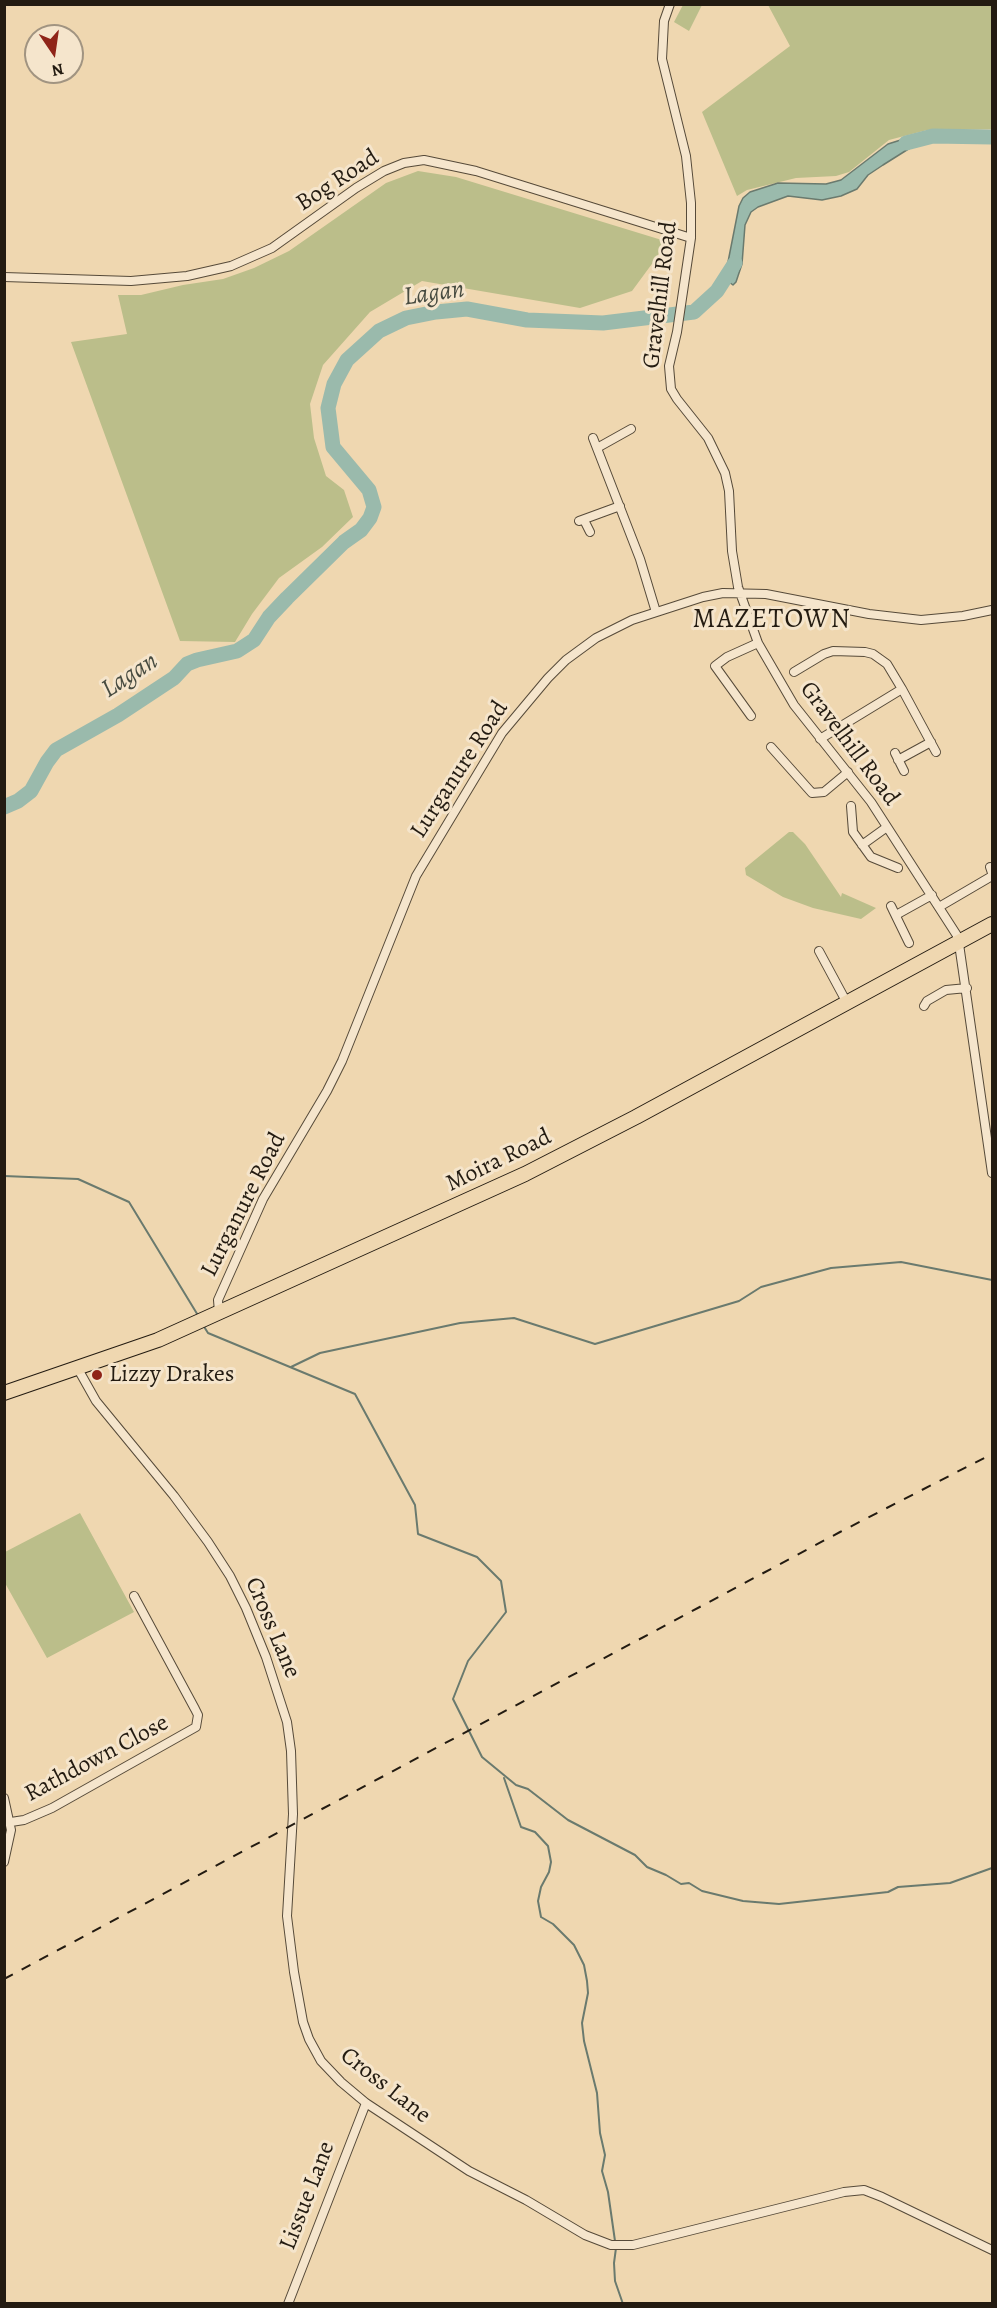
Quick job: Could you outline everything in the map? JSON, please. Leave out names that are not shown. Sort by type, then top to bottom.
[{"type":"highway","name":"Moira Road","points":[[4,1393],[136,1349],[525,1174],[627,1122],[993,924]]},
{"type":"street","name":"Gravelhill Road","points":[[670,4],[664,21],[662,59],[686,156],[692,238],[677,332],[669,366],[671,389],[708,438],[725,473],[729,491],[732,551],[739,592],[758,643],[789,697],[848,772],[887,827],[932,895],[959,943],[993,1173]]},
{"type":"street","name":"Bog Road","points":[[4,277],[130,281],[188,276],[231,266],[272,248],[356,188],[384,171],[404,163],[424,160],[476,171],[692,238]]},
{"type":"street","points":[[597,448],[631,429]]},
{"type":"street","points":[[593,438],[640,559],[656,612]]},
{"type":"street","points":[[590,532],[582,520],[620,506]]},
{"type":"street","name":"Lurganure Road","points":[[207,1318],[218,1300],[263,1199],[327,1091],[342,1061],[409,891],[482,764],[520,711],[566,660],[615,628],[703,597],[739,592],[766,594],[906,619],[942,619],[993,610]]},
{"type":"street","points":[[751,716],[715,666],[727,657],[758,643]]},
{"type":"street","points":[[794,672],[833,651],[873,654],[886,664],[936,752]]},
{"type":"street","points":[[820,739],[902,689]]},
{"type":"street","points":[[904,771],[896,757],[931,742]]},
{"type":"street","points":[[771,747],[812,793],[824,792],[848,772]]},
{"type":"street","points":[[852,806],[853,832],[871,857],[898,868]]},
{"type":"street","points":[[862,844],[887,827]]},
{"type":"street","points":[[939,907],[992,872]]},
{"type":"street","points":[[896,915],[932,895]]},
{"type":"street","points":[[891,906],[909,943]]},
{"type":"street","points":[[819,951],[847,1004]]},
{"type":"street","points":[[924,1006],[927,1001],[946,990],[967,988]]},
{"type":"street","name":"Cross Lane","points":[[78,1370],[96,1401],[174,1496],[208,1542],[230,1576],[258,1634],[290,1736],[294,1799],[287,1900],[288,1933],[303,2022],[321,2061],[341,2082],[366,2103],[469,2171],[526,2200],[585,2235],[611,2246],[621,2246],[742,2219],[844,2192],[864,2190],[892,2201],[993,2250]]},
{"type":"street","name":"Rathdown Close","points":[[11,1822],[24,1820],[52,1808],[196,1727],[198,1721],[195,1709],[134,1596]]},
{"type":"street","points":[[4,1798],[11,1822],[10,1843],[4,1862]]},
{"type":"street","name":"Lissue Lane","points":[[288,2304],[366,2103]]},
{"type":"green space","points":[[683,5],[702,5],[689,31],[674,22]]},
{"type":"green space","points":[[768,5],[992,5],[992,129],[927,130],[889,140],[849,172],[836,176],[796,178],[747,190],[737,196],[702,112],[790,46]]},
{"type":"green space","points":[[418,171],[456,177],[665,241],[657,257],[632,291],[580,308],[422,281],[370,312],[323,365],[310,404],[314,438],[326,476],[344,490],[353,517],[322,547],[279,578],[252,614],[235,642],[180,641],[71,342],[127,334],[118,295],[141,295],[223,279],[254,268],[289,251],[386,183]]},
{"type":"green space","points":[[789,832],[793,832],[805,844],[841,897],[842,893],[876,908],[861,919],[813,908],[783,897],[746,875],[745,868]]},
{"type":"green space","points":[[80,1513],[134,1612],[47,1658],[5,1583],[5,1552]]},
{"type":"shaded area","points":[[926,132],[926,143],[910,148],[868,175],[857,189],[841,196],[822,200],[788,196],[758,207],[751,212],[745,225],[742,264],[736,282],[733,285],[721,276],[728,262],[739,206],[750,192],[778,183],[826,184],[841,180],[888,144]]},
{"type":"waterway","name":"Lagan","points":[[906,143],[933,136],[992,137]]},
{"type":"waterway","name":"Lagan","points":[[4,807],[18,801],[31,791],[56,750],[118,715],[174,678],[187,664],[237,651],[254,640],[269,617],[287,598],[344,542],[361,530],[370,518],[374,507],[369,490],[333,447],[328,408],[334,384],[347,360],[379,331],[406,318],[467,309],[527,320],[603,323],[694,312],[717,291],[735,263]]},
{"type":"waterway","points":[[4,1176],[78,1179],[129,1202],[199,1317]]},
{"type":"waterway","points":[[291,1367],[320,1353],[460,1323],[514,1318],[595,1344],[739,1301],[761,1287],[831,1268],[901,1262],[992,1280]]},
{"type":"waterway","points":[[203,1325],[208,1333],[355,1394],[415,1505],[418,1534],[477,1557],[501,1581],[506,1612],[468,1661],[453,1699],[482,1757],[516,1785],[528,1789],[568,1820],[635,1855],[647,1867],[681,1884],[689,1883],[702,1891],[743,1901],[779,1904],[888,1892],[898,1887],[950,1883],[992,1868]]},
{"type":"waterway","points":[[504,1778],[521,1827],[535,1832],[548,1846],[551,1862],[538,1901],[541,1917],[553,1924],[574,1945],[584,1965],[588,1993],[582,2023],[584,2041],[597,2093],[600,2133],[605,2155],[602,2171],[608,2192],[616,2248],[615,2281],[623,2304]]},
{"type":"railway","points":[[4,1979],[840,1532],[992,1454]]},
{"type":"place","name":"Lizzy Drakes","points":[[97,1375]]},
{"type":"district","name":"MAZETOWN","points":[[772,620]]}]
